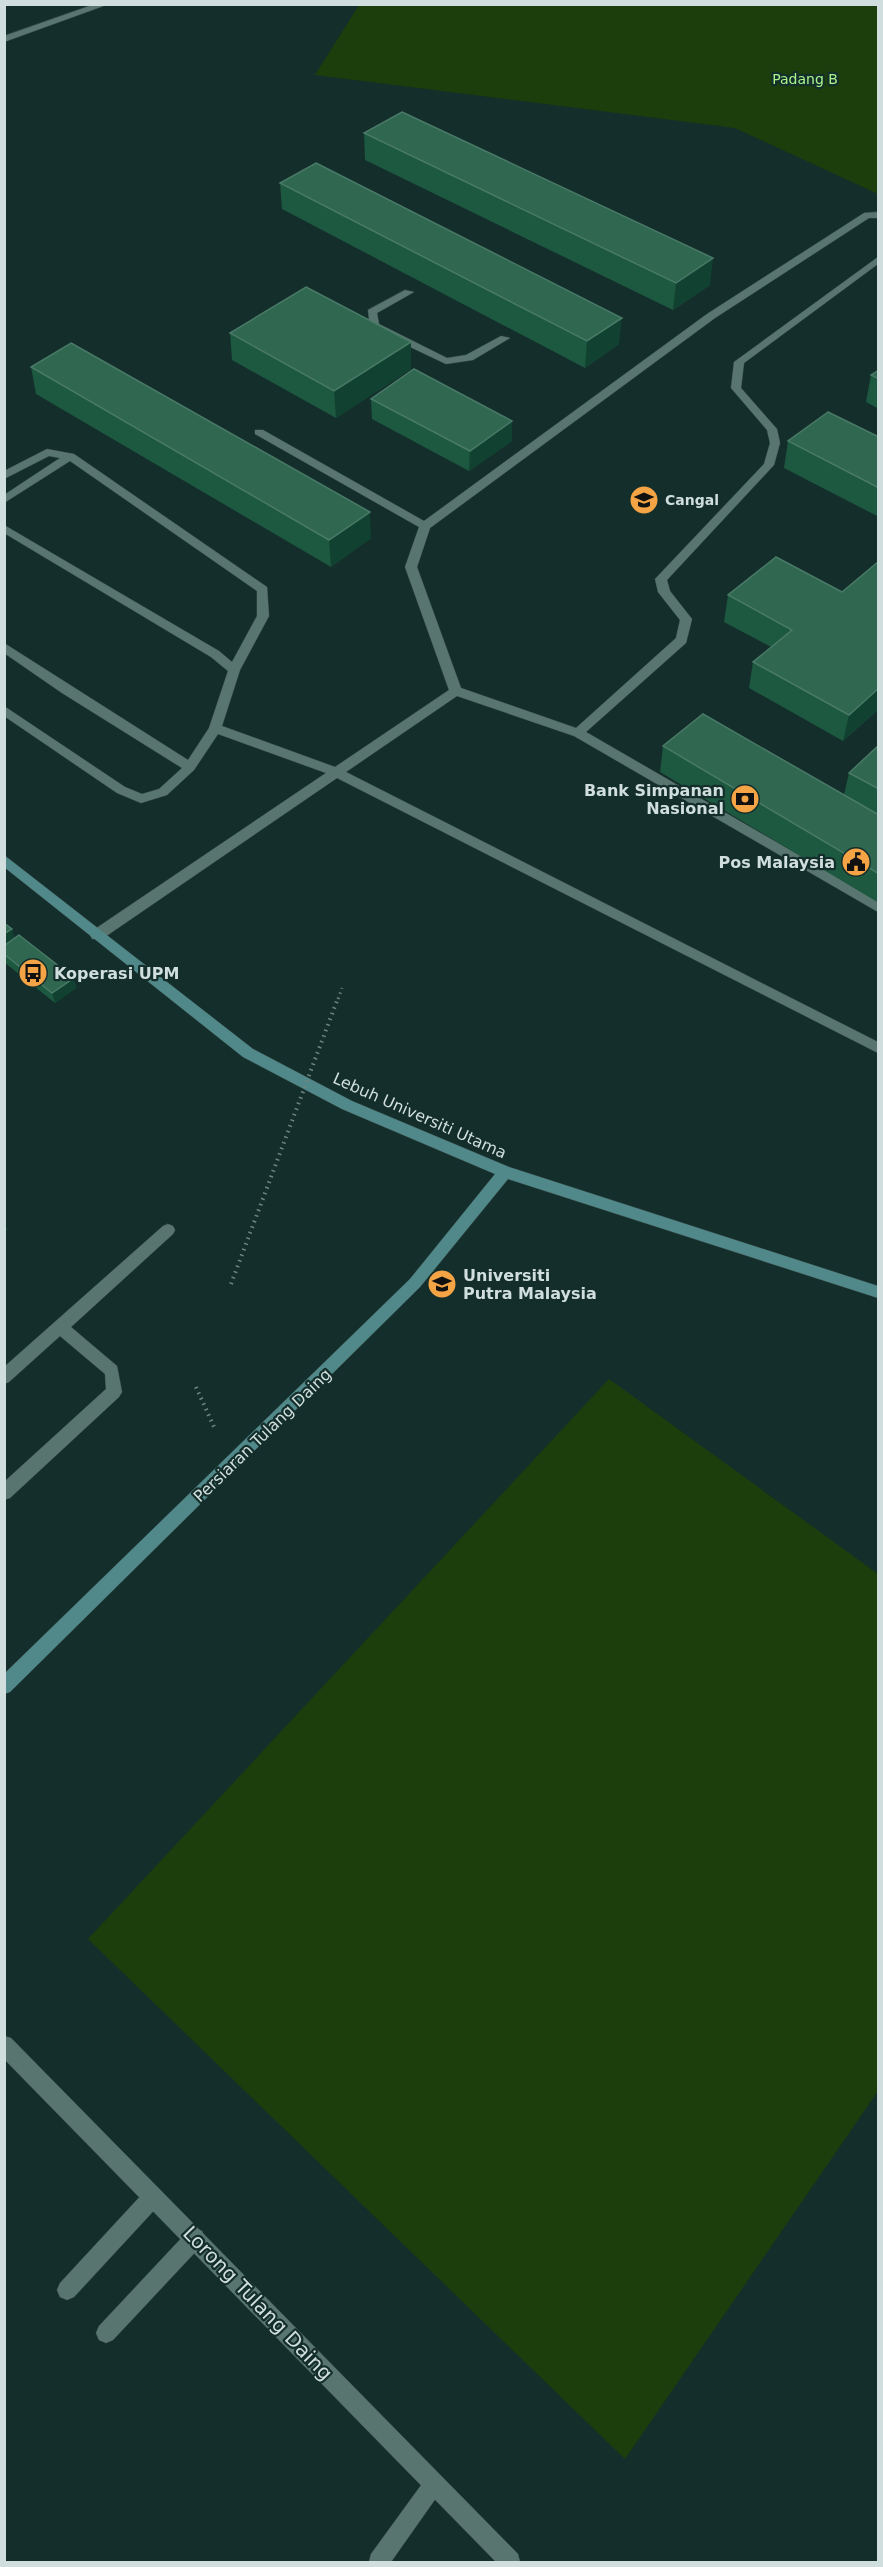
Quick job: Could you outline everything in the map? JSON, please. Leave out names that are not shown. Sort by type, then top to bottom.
[{"type":"street","points":[[4,39],[105,4]]},
{"type":"street","points":[[456,691],[411,567],[425,526],[711,316],[867,214],[879,215]]},
{"type":"street","points":[[578,733],[682,640],[686,619],[664,592],[661,579],[769,465],[776,442],[771,429],[736,388],[739,362],[879,260]]},
{"type":"street","points":[[409,292],[372,312],[374,326],[447,361],[469,358],[505,338]]},
{"type":"street","points":[[259,432],[425,526]]},
{"type":"street","points":[[4,476],[47,452],[70,456],[263,590],[263,616],[234,670],[215,728],[189,767],[163,792],[141,799],[121,790],[4,710]]},
{"type":"street","points":[[4,500],[70,456]]},
{"type":"street","points":[[4,528],[215,654],[234,670]]},
{"type":"street","points":[[4,647],[66,690],[189,767]]},
{"type":"street","points":[[456,691],[578,733],[879,907]]},
{"type":"street","points":[[97,935],[456,691]]},
{"type":"street","points":[[215,728],[334,772],[879,1048]]},
{"type":"street","name":"Lebuh Universiti Utama","points":[[4,860],[248,1053],[347,1105],[505,1172],[879,1292]]},
{"type":"street","name":"Persiaran Tulang Daing","points":[[4,1686],[415,1283],[505,1172]]},
{"type":"street","points":[[4,1377],[168,1230]]},
{"type":"street","points":[[4,1493],[114,1392],[112,1371],[60,1327]]},
{"type":"street","name":"Lorong Tulang Daing","points":[[4,2045],[510,2562]]},
{"type":"street","points":[[67,2290],[153,2197]]},
{"type":"street","points":[[106,2333],[195,2238]]},
{"type":"street","points":[[379,2562],[434,2484]]},
{"type":"path","points":[[231,1284],[342,988]]},
{"type":"green space","name":"Padang B","points":[[359,5],[878,5],[878,194],[735,128],[315,75]]},
{"type":"green space","points":[[609,1379],[878,1574],[878,2091],[625,2459],[88,1939]]},
{"type":"building","points":[[402,112],[713,258],[676,283],[364,133]]},
{"type":"building","points":[[316,163],[622,318],[587,341],[280,183]]},
{"type":"building","points":[[306,287],[411,342],[334,391],[230,333]]},
{"type":"building","points":[[71,343],[370,512],[329,540],[31,367]]},
{"type":"building","points":[[414,369],[512,421],[470,451],[371,399]]},
{"type":"building","points":[[879,370],[879,379],[871,375]]},
{"type":"building","points":[[828,412],[879,437],[879,488],[788,441]]},
{"type":"building","points":[[776,557],[842,592],[879,561],[879,688],[849,715],[753,662],[792,630],[728,595]]},
{"type":"building","points":[[703,714],[879,815],[879,874],[663,746]]},
{"type":"building","points":[[879,745],[879,789],[849,773]]},
{"type":"building","points":[[4,923],[12,929],[4,934]]},
{"type":"building","points":[[19,935],[74,978],[52,993],[4,954],[4,946]]},
{"type":"place","name":"Cangal","points":[[644,500]]},
{"type":"place","name":"Bank Simpanan Nasional","points":[[745,799]]},
{"type":"place","name":"Pos Malaysia","points":[[856,862]]},
{"type":"place","name":"Koperasi UPM","points":[[33,973]]},
{"type":"place","name":"Universiti Putra Malaysia","points":[[442,1284]]}]
